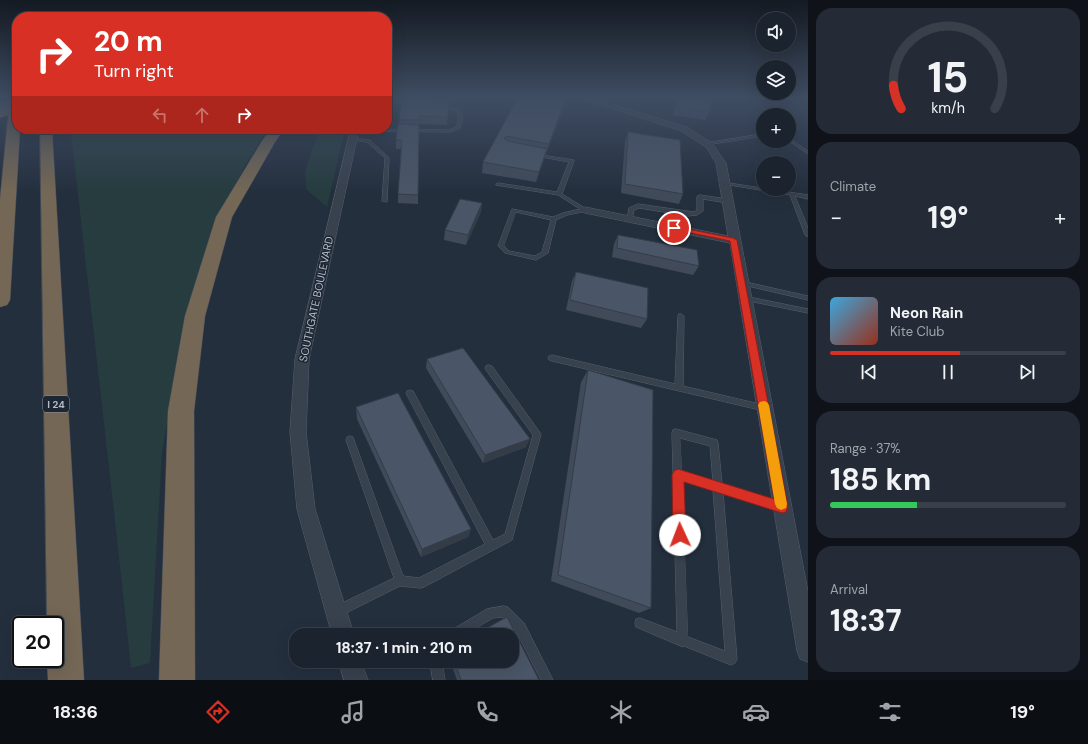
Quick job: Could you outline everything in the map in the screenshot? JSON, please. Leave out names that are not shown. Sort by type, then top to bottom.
[{"type":"highway","points":[[0,300],[13,134]]},
{"type":"highway","name":"I 24","points":[[46,134],[66,680]]},
{"type":"highway","points":[[177,680],[181,411],[195,316],[224,217],[274,134]]},
{"type":"street","points":[[683,129],[706,144],[721,164],[733,240],[808,651]]},
{"type":"street","name":"SOUTHGATE BOULEVARD","points":[[341,628],[306,509],[298,432],[302,359],[354,134]]},
{"type":"street","points":[[584,210],[733,240]]},
{"type":"street","points":[[352,668],[356,680]]},
{"type":"lane","points":[[392,132],[452,131],[457,129]]},
{"type":"lane","points":[[356,134],[368,141],[387,158],[385,201]]},
{"type":"lane","points":[[706,144],[756,136]]},
{"type":"lane","points":[[796,144],[808,153]]},
{"type":"lane","points":[[528,153],[572,161],[559,194]]},
{"type":"lane","points":[[724,183],[756,188]]},
{"type":"lane","points":[[498,184],[559,194],[584,210]]},
{"type":"lane","points":[[796,195],[808,197]]},
{"type":"lane","points":[[793,196],[808,235]]},
{"type":"lane","points":[[630,219],[632,209],[638,206],[695,214],[700,211],[700,197],[727,201]]},
{"type":"lane","points":[[554,218],[545,253],[536,258],[507,252],[501,246],[514,210],[554,218],[584,210]]},
{"type":"lane","points":[[741,283],[808,298]]},
{"type":"lane","points":[[744,298],[808,311]]},
{"type":"lane","points":[[679,388],[681,316]]},
{"type":"lane","points":[[552,358],[764,408]]},
{"type":"lane","points":[[336,612],[400,581],[420,583],[509,537],[536,434],[489,368]]},
{"type":"lane","points":[[410,392],[491,546]]},
{"type":"lane","points":[[640,624],[683,641],[731,659],[714,443],[676,432],[683,641]]},
{"type":"lane","points":[[350,440],[400,581]]},
{"type":"lane","points":[[678,475],[782,507]]},
{"type":"lane","points":[[466,628],[491,613],[504,611],[520,627],[547,680]]},
{"type":"lane","points":[[437,668],[439,680]]},
{"type":"green space","points":[[71,134],[265,134],[245,166],[212,231],[181,344],[162,452],[150,663],[131,668],[115,520]]},
{"type":"green space","points":[[317,134],[344,134],[327,207],[306,189],[305,172]]},
{"type":"building","points":[[397,129],[419,129],[418,195],[398,194],[402,140],[396,140]]},
{"type":"building","points":[[501,129],[555,129],[549,144],[506,136],[504,138],[508,141],[547,149],[539,172],[483,162]]},
{"type":"building","points":[[628,132],[680,140],[683,194],[625,184]]},
{"type":"building","points":[[460,199],[482,203],[468,235],[445,230]]},
{"type":"building","points":[[618,235],[697,250],[699,266],[617,248]]},
{"type":"building","points":[[576,272],[648,288],[647,319],[570,300]]},
{"type":"building","points":[[463,348],[530,439],[485,455],[427,359]]},
{"type":"building","points":[[588,370],[653,390],[651,608],[558,575]]},
{"type":"building","points":[[398,393],[471,529],[422,549],[356,407]]},
{"type":"building","points":[[507,617],[513,628],[487,628]]},
{"type":"building","points":[[519,641],[539,680],[461,680],[457,668],[519,668]]},
{"type":"slow traffic","points":[[764,405],[781,504]]},
{"type":"route","points":[[674,228],[733,240],[782,507],[678,475],[680,535]]}]
